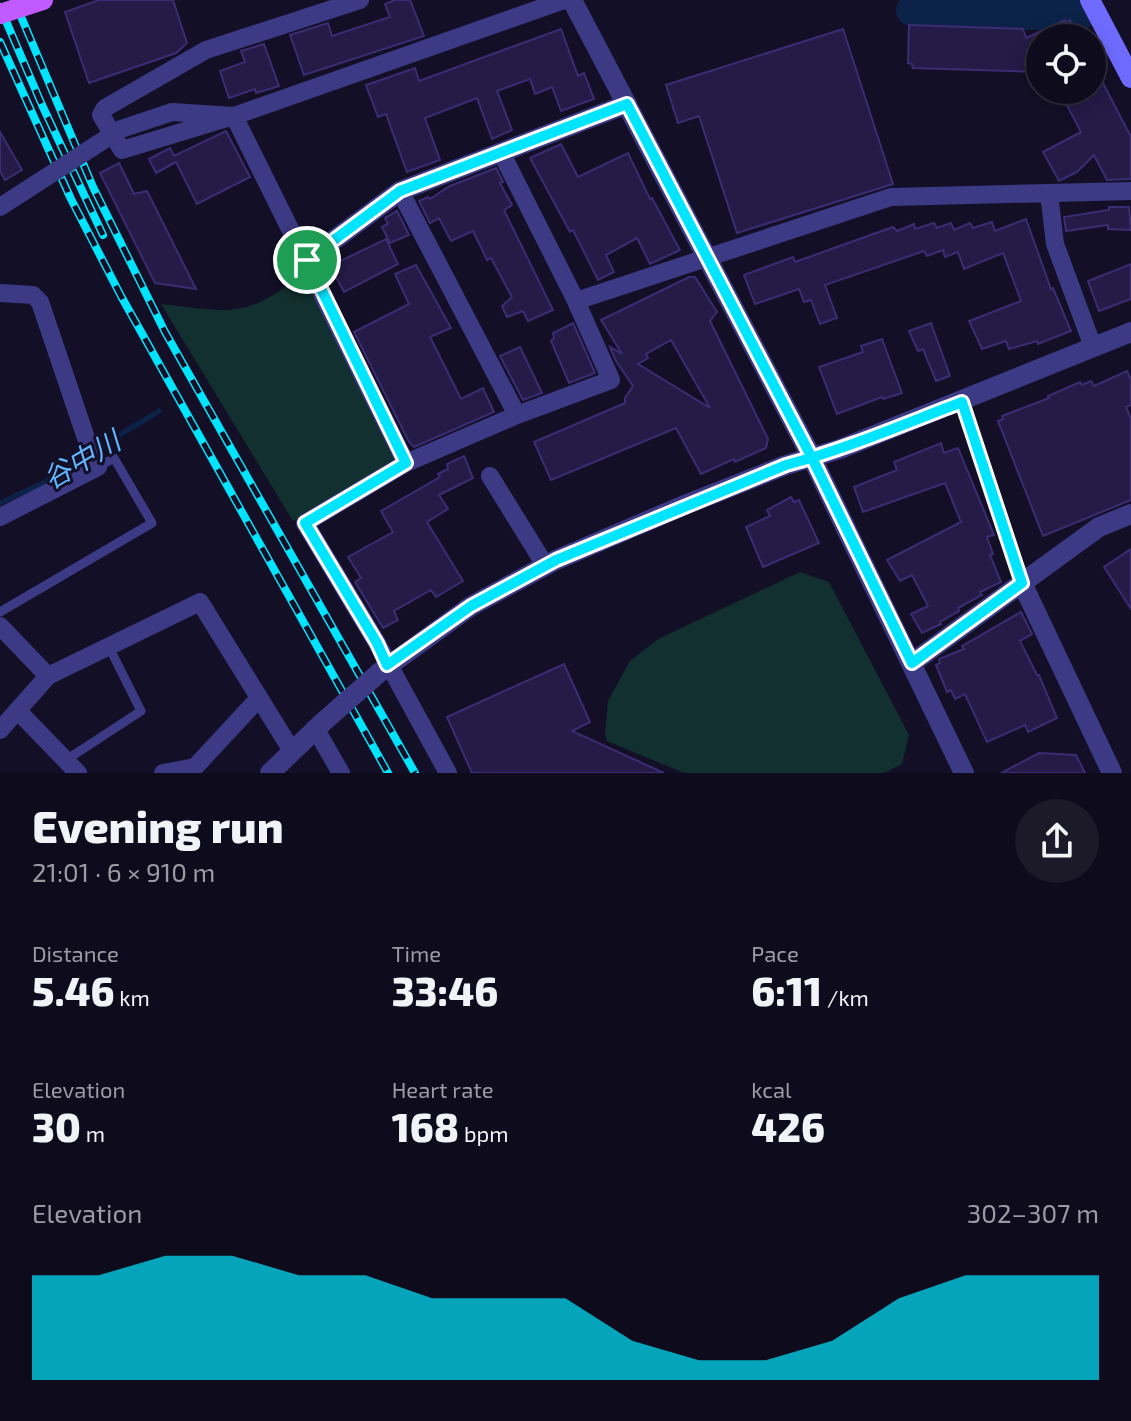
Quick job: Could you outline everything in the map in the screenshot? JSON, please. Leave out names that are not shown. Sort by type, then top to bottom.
[{"type":"main road","points":[[0,14],[43,0]]},
{"type":"main road","points":[[1090,0],[1131,78]]},
{"type":"street","points":[[360,0],[206,50],[101,111],[122,150],[234,116],[564,0]]},
{"type":"street","points":[[572,0],[812,458],[964,773]]},
{"type":"street","points":[[307,260],[400,191],[627,104]]},
{"type":"street","points":[[0,207],[121,129],[172,112],[212,112],[234,116]]},
{"type":"street","points":[[234,116],[406,463]]},
{"type":"street","points":[[448,773],[384,669],[377,643],[305,523],[406,463],[517,415],[611,380],[576,301],[501,152]]},
{"type":"street","points":[[400,191],[517,415]]},
{"type":"street","points":[[576,301],[891,197],[1131,191]]},
{"type":"street","points":[[1049,193],[1055,244],[1093,347]]},
{"type":"street","points":[[0,293],[33,295],[40,302],[98,467],[0,517]]},
{"type":"street","points":[[270,773],[318,725],[384,669],[471,606],[545,565],[687,504],[962,402],[1131,332]]},
{"type":"street","points":[[490,476],[545,565]]},
{"type":"street","points":[[912,663],[1099,527],[1131,514]]},
{"type":"street","points":[[1022,583],[1112,773]]},
{"type":"street","points":[[0,730],[48,676],[200,602],[292,751]]},
{"type":"street","points":[[0,626],[48,676]]},
{"type":"street","points":[[163,773],[195,767],[259,698]]},
{"type":"street","points":[[18,711],[72,767]]},
{"type":"street","points":[[318,725],[341,773]]},
{"type":"lane","points":[[962,402],[1022,583]]},
{"type":"lane","points":[[0,612],[152,523],[114,458],[98,467]]},
{"type":"lane","points":[[72,767],[141,711],[109,647]]},
{"type":"green space","points":[[298,277],[306,279],[395,456],[392,463],[293,521],[161,304],[234,309],[264,300]]},
{"type":"green space","points":[[800,572],[829,582],[909,735],[902,764],[884,773],[684,773],[607,741],[608,701],[630,661],[658,639]]},
{"type":"building","points":[[99,0],[173,0],[187,43],[176,53],[89,83],[65,12]]},
{"type":"building","points":[[410,0],[424,36],[304,75],[290,35],[328,23],[332,36],[390,17],[385,4]]},
{"type":"building","points":[[909,25],[1023,29],[1026,72],[913,68],[908,63]]},
{"type":"building","points":[[561,29],[578,76],[584,73],[594,99],[561,111],[552,87],[535,94],[530,79],[497,91],[512,130],[492,139],[477,98],[425,118],[440,160],[407,172],[386,114],[378,117],[366,85],[415,68],[419,81]]},
{"type":"building","points":[[843,29],[893,184],[737,233],[699,116],[678,123],[666,85]]},
{"type":"building","points":[[264,44],[279,86],[256,93],[255,89],[229,98],[220,71],[245,62],[241,51]]},
{"type":"building","points":[[1106,89],[1131,137],[1131,179],[1107,180],[1094,155],[1077,172],[1059,181],[1043,152],[1081,132],[1066,104],[1106,104]]},
{"type":"building","points":[[226,131],[250,177],[197,204],[176,162],[156,173],[149,159],[170,148],[174,156]]},
{"type":"building","points":[[0,132],[22,170],[5,180],[0,171]]},
{"type":"building","points":[[561,144],[578,177],[628,153],[680,250],[650,264],[637,238],[606,255],[614,272],[598,280],[573,230],[570,232],[530,158]]},
{"type":"building","points":[[119,163],[134,194],[147,191],[196,289],[155,283],[100,173]]},
{"type":"building","points":[[496,168],[512,205],[504,210],[553,310],[528,321],[523,311],[507,317],[502,306],[512,297],[491,258],[487,260],[473,231],[451,241],[439,218],[430,223],[419,201],[430,199],[450,186]]},
{"type":"building","points":[[1109,207],[1129,207],[1131,230],[1108,229],[1108,225],[1066,231],[1064,217],[1109,210]]},
{"type":"building","points":[[397,211],[409,235],[390,243],[382,227],[388,224],[385,218]]},
{"type":"building","points":[[1026,219],[1051,289],[1071,331],[1038,344],[1037,341],[1009,349],[1006,341],[982,349],[969,321],[1021,301],[1003,253],[964,269],[958,252],[945,257],[943,250],[927,256],[924,251],[825,285],[837,318],[820,324],[811,300],[804,302],[799,289],[755,304],[744,275],[793,257],[795,262],[893,227],[897,231],[914,224],[915,229],[934,223],[937,228],[951,223],[954,230],[970,223],[973,228],[992,222],[995,231]]},
{"type":"building","points":[[386,239],[398,264],[344,292],[330,266]]},
{"type":"building","points":[[1131,264],[1131,299],[1099,311],[1088,281]]},
{"type":"building","points":[[416,265],[451,328],[430,337],[461,399],[483,388],[494,412],[414,447],[354,332],[409,304],[395,274]]},
{"type":"building","points":[[689,277],[695,277],[717,312],[710,321],[768,439],[766,448],[701,474],[676,428],[551,480],[534,442],[625,403],[633,386],[616,361],[610,347],[622,354],[601,320]],"holes":[[[671,340],[710,408],[638,364],[648,358],[646,354]]]},
{"type":"building","points":[[573,323],[595,373],[569,383],[551,341],[553,333]]},
{"type":"building","points":[[931,323],[950,376],[936,381],[923,349],[918,351],[909,331]]},
{"type":"building","points":[[882,339],[902,393],[837,414],[819,367],[863,352],[861,346]]},
{"type":"building","points":[[520,347],[542,393],[523,400],[500,356]]},
{"type":"building","points":[[1127,371],[1131,380],[1131,405],[1126,407],[1131,419],[1131,500],[1043,536],[998,421],[1003,419],[1002,416],[1080,382],[1082,385],[1091,381],[1094,386]]},
{"type":"building","points":[[941,443],[944,453],[958,448],[994,535],[987,537],[993,554],[990,555],[1001,582],[980,592],[982,595],[958,608],[959,611],[941,624],[922,633],[911,614],[928,606],[912,575],[900,581],[887,560],[961,522],[945,483],[863,512],[854,487],[897,470],[894,462]]},
{"type":"building","points":[[464,456],[473,478],[439,495],[448,509],[427,522],[463,581],[436,597],[431,590],[394,611],[398,620],[383,628],[355,582],[361,578],[348,557],[393,532],[381,511],[440,477],[438,474],[448,469],[447,464]]},
{"type":"building","points":[[791,497],[794,502],[799,500],[819,543],[763,567],[746,527],[770,516],[767,510]]},
{"type":"building","points":[[1131,549],[1131,609],[1104,567]]},
{"type":"building","points":[[1021,612],[1032,634],[1020,641],[1057,718],[1028,732],[1025,725],[987,742],[965,694],[955,699],[951,690],[947,692],[936,665],[940,663],[939,659],[964,649],[962,646]]},
{"type":"building","points":[[564,664],[590,722],[572,731],[664,773],[472,773],[447,717]]},
{"type":"building","points":[[1039,753],[1076,755],[1085,773],[1001,773]]},
{"type":"waterway","name":"谷中川","points":[[912,10],[1080,14]]},
{"type":"waterway","name":"谷中川","points":[[95,450],[159,411]]},
{"type":"waterway","name":"谷中川","points":[[0,503],[41,484],[87,455]]},
{"type":"railway","points":[[14,0],[93,187],[165,332],[415,773]]},
{"type":"railway","points":[[0,7],[103,235]]},
{"type":"railway","points":[[0,42],[71,199],[121,296],[388,773]]},
{"type":"route","points":[[307,260],[400,191],[627,104],[812,458],[912,663],[1022,583],[962,402],[840,449],[812,458],[786,465],[593,543],[471,606],[387,665],[305,523],[406,463],[307,260]]}]
